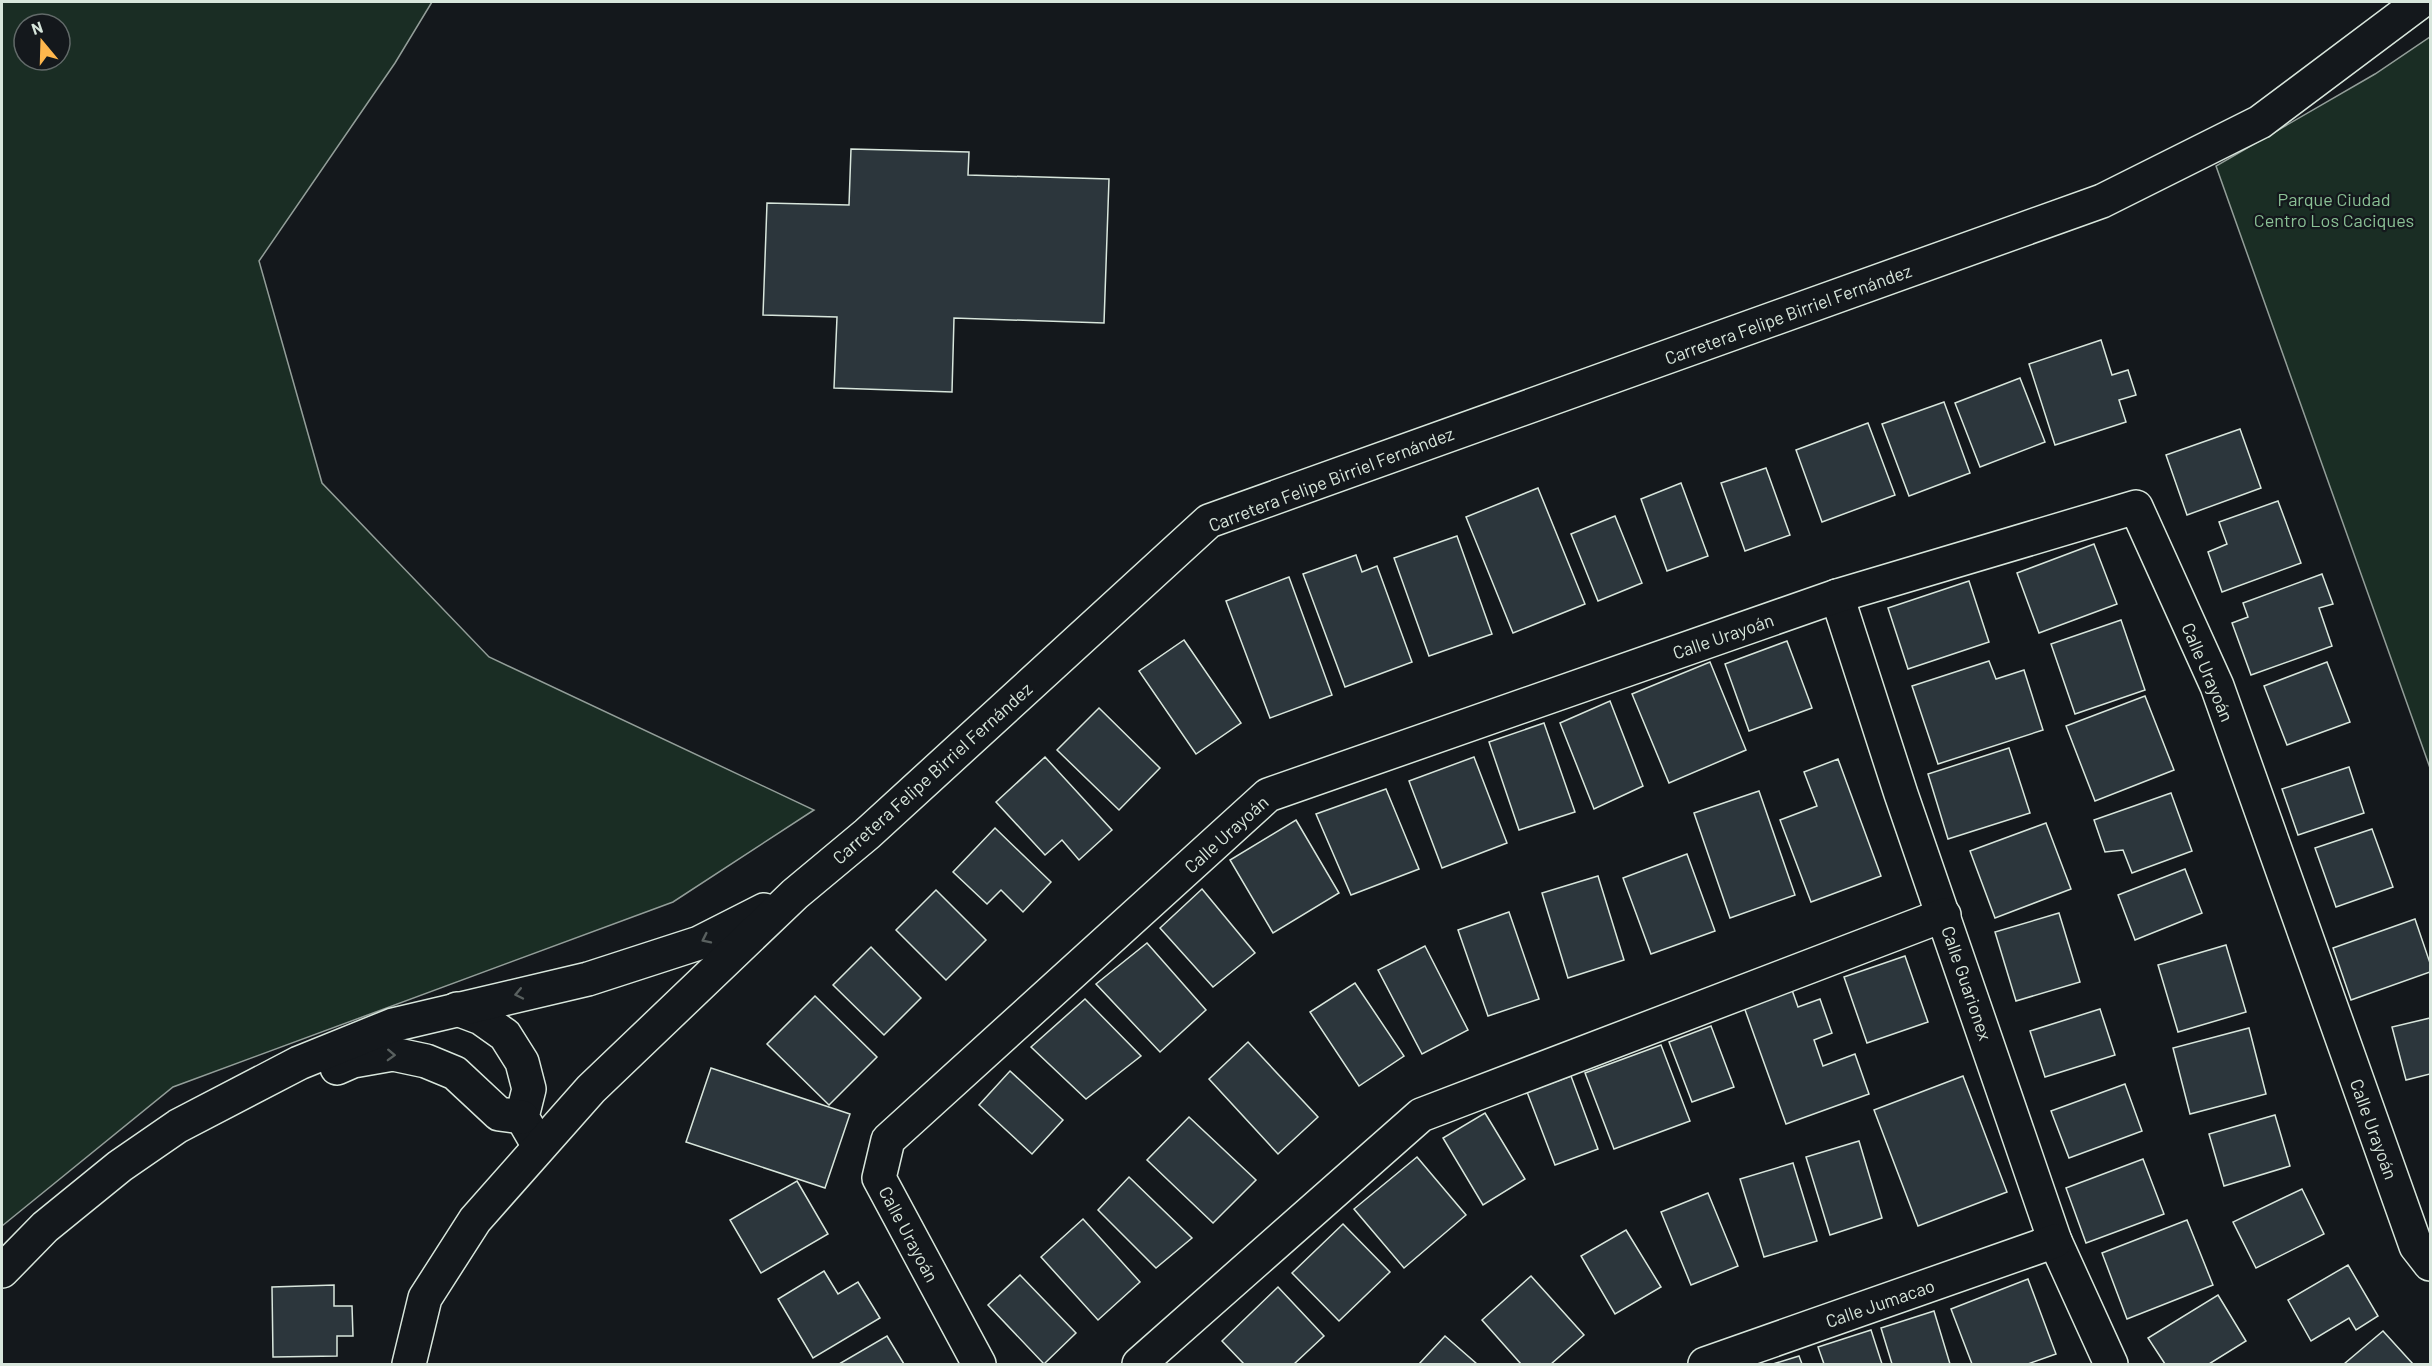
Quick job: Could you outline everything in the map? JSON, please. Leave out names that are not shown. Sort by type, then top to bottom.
[{"type":"street","name":"Carretera Felipe Birriel Fernández","points":[[409,1365],[425,1298],[475,1220],[591,1089],[795,894],[867,834],[1209,521],[2102,201],[2260,122],[2420,2]]},
{"type":"street","name":"Calle Urayoán","points":[[979,1365],[879,1178],[888,1140],[1268,795],[1837,596],[2136,507],[2217,686],[2416,1246],[2430,1264]]},
{"type":"street","name":"Calle Guarionex","points":[[1837,596],[1901,794],[2055,1241],[2111,1365]]},
{"type":"street","points":[[2,1271],[45,1227],[120,1166],[178,1126],[299,1063],[393,1025],[588,979],[699,943],[795,894]]},
{"type":"street","points":[[1139,1365],[1420,1115],[1944,915]]},
{"type":"street","points":[[457,1009],[481,1018],[505,1035],[522,1062],[529,1089],[522,1117],[539,1147]]},
{"type":"street","points":[[178,1126],[226,1114],[353,1061],[393,1053],[426,1061],[455,1073],[499,1114],[522,1117]]},
{"type":"street","name":"Calle Jumacao","points":[[1705,1365],[2055,1241]]},
{"type":"green space","points":[[2,2],[432,2],[395,63],[259,261],[322,483],[489,657],[814,810],[673,902],[173,1087],[2,1226]]},
{"type":"green space","name":"Parque Ciudad Centro Los Caciques","points":[[2430,37],[2430,768],[2216,166],[2375,74]]},
{"type":"building","points":[[851,149],[969,152],[968,175],[1109,179],[1104,323],[954,318],[952,392],[834,388],[837,317],[763,315],[767,203],[849,205]]},
{"type":"building","points":[[2101,340],[2112,375],[2128,370],[2136,395],[2119,400],[2126,422],[2055,445],[2029,364]]},
{"type":"building","points":[[2020,378],[2045,442],[1980,467],[1955,403]]},
{"type":"building","points":[[1944,402],[1970,473],[1909,496],[1882,424]]},
{"type":"building","points":[[1868,423],[1895,495],[1822,522],[1796,450]]},
{"type":"building","points":[[2240,429],[2261,488],[2187,515],[2166,455]]},
{"type":"building","points":[[1766,468],[1790,535],[1745,551],[1721,483]]},
{"type":"building","points":[[1681,483],[1708,556],[1667,571],[1641,499]]},
{"type":"building","points":[[1538,488],[1585,604],[1513,633],[1466,517]]},
{"type":"building","points":[[2278,501],[2301,563],[2222,592],[2208,552],[2227,544],[2219,522]]},
{"type":"building","points":[[1615,516],[1642,583],[1598,601],[1571,534]]},
{"type":"building","points":[[1457,536],[1492,634],[1429,656],[1394,558]]},
{"type":"building","points":[[2094,544],[2117,604],[2039,633],[2017,573]]},
{"type":"building","points":[[1356,555],[1362,572],[1377,566],[1412,662],[1345,687],[1303,574]]},
{"type":"building","points":[[2322,574],[2333,604],[2319,608],[2332,646],[2251,675],[2232,623],[2248,617],[2243,603]]},
{"type":"building","points":[[1289,577],[1332,695],[1270,718],[1226,601]]},
{"type":"building","points":[[1969,581],[1989,642],[1908,669],[1888,608]]},
{"type":"building","points":[[2121,620],[2145,690],[2075,714],[2051,644]]},
{"type":"building","points":[[1184,640],[1241,723],[1196,754],[1139,671]]},
{"type":"building","points":[[1787,641],[1812,708],[1749,731],[1725,664]]},
{"type":"building","points":[[1989,661],[1996,679],[2024,670],[2043,730],[1938,764],[1912,686]]},
{"type":"building","points":[[1710,662],[1746,750],[1669,783],[1632,694]]},
{"type":"building","points":[[2327,662],[2350,722],[2287,745],[2264,686]]},
{"type":"building","points":[[2145,696],[2174,770],[2095,801],[2066,726]]},
{"type":"building","points":[[1610,701],[1643,786],[1594,809],[1560,723]]},
{"type":"building","points":[[1099,708],[1160,768],[1119,810],[1057,750]]},
{"type":"building","points":[[1544,723],[1575,812],[1519,830],[1489,742]]},
{"type":"building","points":[[2009,748],[2030,813],[1948,839],[1928,774]]},
{"type":"building","points":[[1045,757],[1112,830],[1079,860],[1062,840],[1045,855],[996,802]]},
{"type":"building","points":[[1474,757],[1507,843],[1442,868],[1409,781]]},
{"type":"building","points":[[1838,759],[1881,876],[1811,902],[1780,820],[1817,806],[1804,772]]},
{"type":"building","points":[[2349,767],[2364,813],[2298,835],[2282,789]]},
{"type":"building","points":[[1386,789],[1419,869],[1351,895],[1316,814]]},
{"type":"building","points":[[1759,791],[1795,895],[1730,918],[1694,813]]},
{"type":"building","points":[[2171,793],[2192,851],[2132,873],[2123,850],[2105,852],[2094,820]]},
{"type":"building","points":[[1296,820],[1339,893],[1273,933],[1230,860]]},
{"type":"building","points":[[2046,823],[2071,889],[1995,918],[1970,851]]},
{"type":"building","points":[[995,828],[1051,882],[1023,912],[1001,890],[987,904],[953,872]]},
{"type":"building","points":[[2372,829],[2393,887],[2336,907],[2315,848]]},
{"type":"building","points":[[1687,854],[1715,931],[1651,954],[1623,878]]},
{"type":"building","points":[[2185,869],[2202,913],[2135,940],[2118,895]]},
{"type":"building","points":[[1598,876],[1624,960],[1568,978],[1542,893]]},
{"type":"building","points":[[1202,889],[1255,953],[1213,987],[1160,928]]},
{"type":"building","points":[[936,890],[986,940],[946,980],[896,930]]},
{"type":"building","points":[[1509,912],[1539,999],[1488,1016],[1458,930]]},
{"type":"building","points":[[2059,913],[2080,982],[2016,1001],[1995,932]]},
{"type":"building","points":[[2415,919],[2430,963],[2430,972],[2351,1000],[2333,948]]},
{"type":"building","points":[[1147,943],[1206,1010],[1160,1052],[1096,984]]},
{"type":"building","points":[[2226,945],[2246,1012],[2178,1032],[2158,965]]},
{"type":"building","points":[[1425,946],[1468,1030],[1422,1054],[1378,970]]},
{"type":"building","points":[[871,947],[921,998],[884,1035],[833,985]]},
{"type":"building","points":[[1905,956],[1928,1022],[1867,1043],[1844,977]]},
{"type":"building","points":[[1355,983],[1404,1056],[1359,1086],[1310,1012]]},
{"type":"building","points":[[1792,990],[1798,1007],[1820,999],[1832,1033],[1814,1040],[1823,1066],[1855,1054],[1869,1094],[1786,1124],[1744,1007]]},
{"type":"building","points":[[815,996],[877,1057],[829,1105],[767,1044]]},
{"type":"building","points":[[1085,999],[1141,1056],[1086,1099],[1031,1047]]},
{"type":"building","points":[[2100,1009],[2115,1055],[2045,1077],[2030,1031]]},
{"type":"building","points":[[2430,1018],[2430,1074],[2406,1080],[2392,1027]]},
{"type":"building","points":[[1711,1026],[1734,1087],[1692,1102],[1669,1042]]},
{"type":"building","points":[[2249,1028],[2266,1094],[2190,1114],[2173,1048]]},
{"type":"building","points":[[1248,1042],[1318,1117],[1278,1154],[1209,1079]]},
{"type":"building","points":[[1661,1045],[1690,1121],[1614,1149],[1585,1073]]},
{"type":"building","points":[[711,1068],[850,1114],[825,1188],[686,1142]]},
{"type":"building","points":[[1010,1071],[1063,1120],[1032,1154],[979,1105]]},
{"type":"building","points":[[1571,1076],[1598,1149],[1555,1165],[1527,1092]]},
{"type":"building","points":[[1963,1076],[2007,1192],[1918,1226],[1874,1110]]},
{"type":"building","points":[[2125,1084],[2142,1131],[2069,1158],[2051,1111]]},
{"type":"building","points":[[1485,1113],[1525,1179],[1483,1205],[1443,1138]]},
{"type":"building","points":[[2275,1115],[2290,1166],[2224,1186],[2209,1134]]},
{"type":"building","points":[[1189,1117],[1256,1180],[1213,1223],[1147,1160]]},
{"type":"building","points":[[1859,1141],[1882,1218],[1830,1235],[1806,1157]]},
{"type":"building","points":[[1417,1157],[1466,1215],[1404,1268],[1354,1209]]},
{"type":"building","points":[[2143,1159],[2164,1214],[2086,1243],[2066,1188]]},
{"type":"building","points":[[1793,1163],[1817,1241],[1764,1257],[1740,1179]]},
{"type":"building","points":[[1129,1177],[1192,1238],[1156,1268],[1098,1210]]},
{"type":"building","points":[[797,1181],[828,1234],[761,1273],[730,1220]]},
{"type":"building","points":[[2302,1189],[2324,1234],[2256,1268],[2233,1222]]},
{"type":"building","points":[[1708,1193],[1738,1266],[1691,1285],[1661,1212]]},
{"type":"building","points":[[1083,1219],[1140,1282],[1098,1320],[1041,1257]]},
{"type":"building","points":[[2187,1220],[2213,1285],[2127,1319],[2102,1253]]},
{"type":"building","points":[[1343,1224],[1390,1272],[1339,1321],[1292,1273]]},
{"type":"building","points":[[1626,1230],[1661,1287],[1615,1314],[1581,1256]]},
{"type":"building","points":[[2348,1265],[2378,1316],[2356,1330],[2349,1318],[2311,1341],[2288,1300]]},
{"type":"building","points":[[824,1271],[838,1294],[858,1282],[880,1318],[813,1358],[778,1299]]},
{"type":"building","points":[[1020,1275],[1076,1333],[1044,1364],[988,1305]]},
{"type":"building","points":[[1531,1276],[1584,1335],[1551,1364],[1521,1364],[1482,1320]]},
{"type":"building","points":[[2028,1279],[2056,1354],[2028,1364],[1972,1364],[1951,1309]]},
{"type":"building","points":[[334,1285],[334,1306],[352,1306],[353,1336],[337,1336],[337,1356],[273,1357],[272,1287]]},
{"type":"building","points":[[1278,1287],[1324,1336],[1294,1364],[1244,1364],[1222,1341]]},
{"type":"building","points":[[2218,1295],[2246,1341],[2209,1364],[2165,1364],[2148,1338]]},
{"type":"building","points":[[1934,1311],[1950,1364],[1892,1364],[1881,1328]]},
{"type":"building","points":[[1871,1330],[1882,1364],[1824,1364],[1818,1347]]},
{"type":"building","points":[[2383,1331],[2413,1364],[2344,1364]]},
{"type":"building","points":[[887,1336],[904,1364],[839,1364]]},
{"type":"building","points":[[1445,1336],[1477,1364],[1419,1364]]},
{"type":"building","points":[[1799,1356],[1802,1364],[1773,1364]]}]
